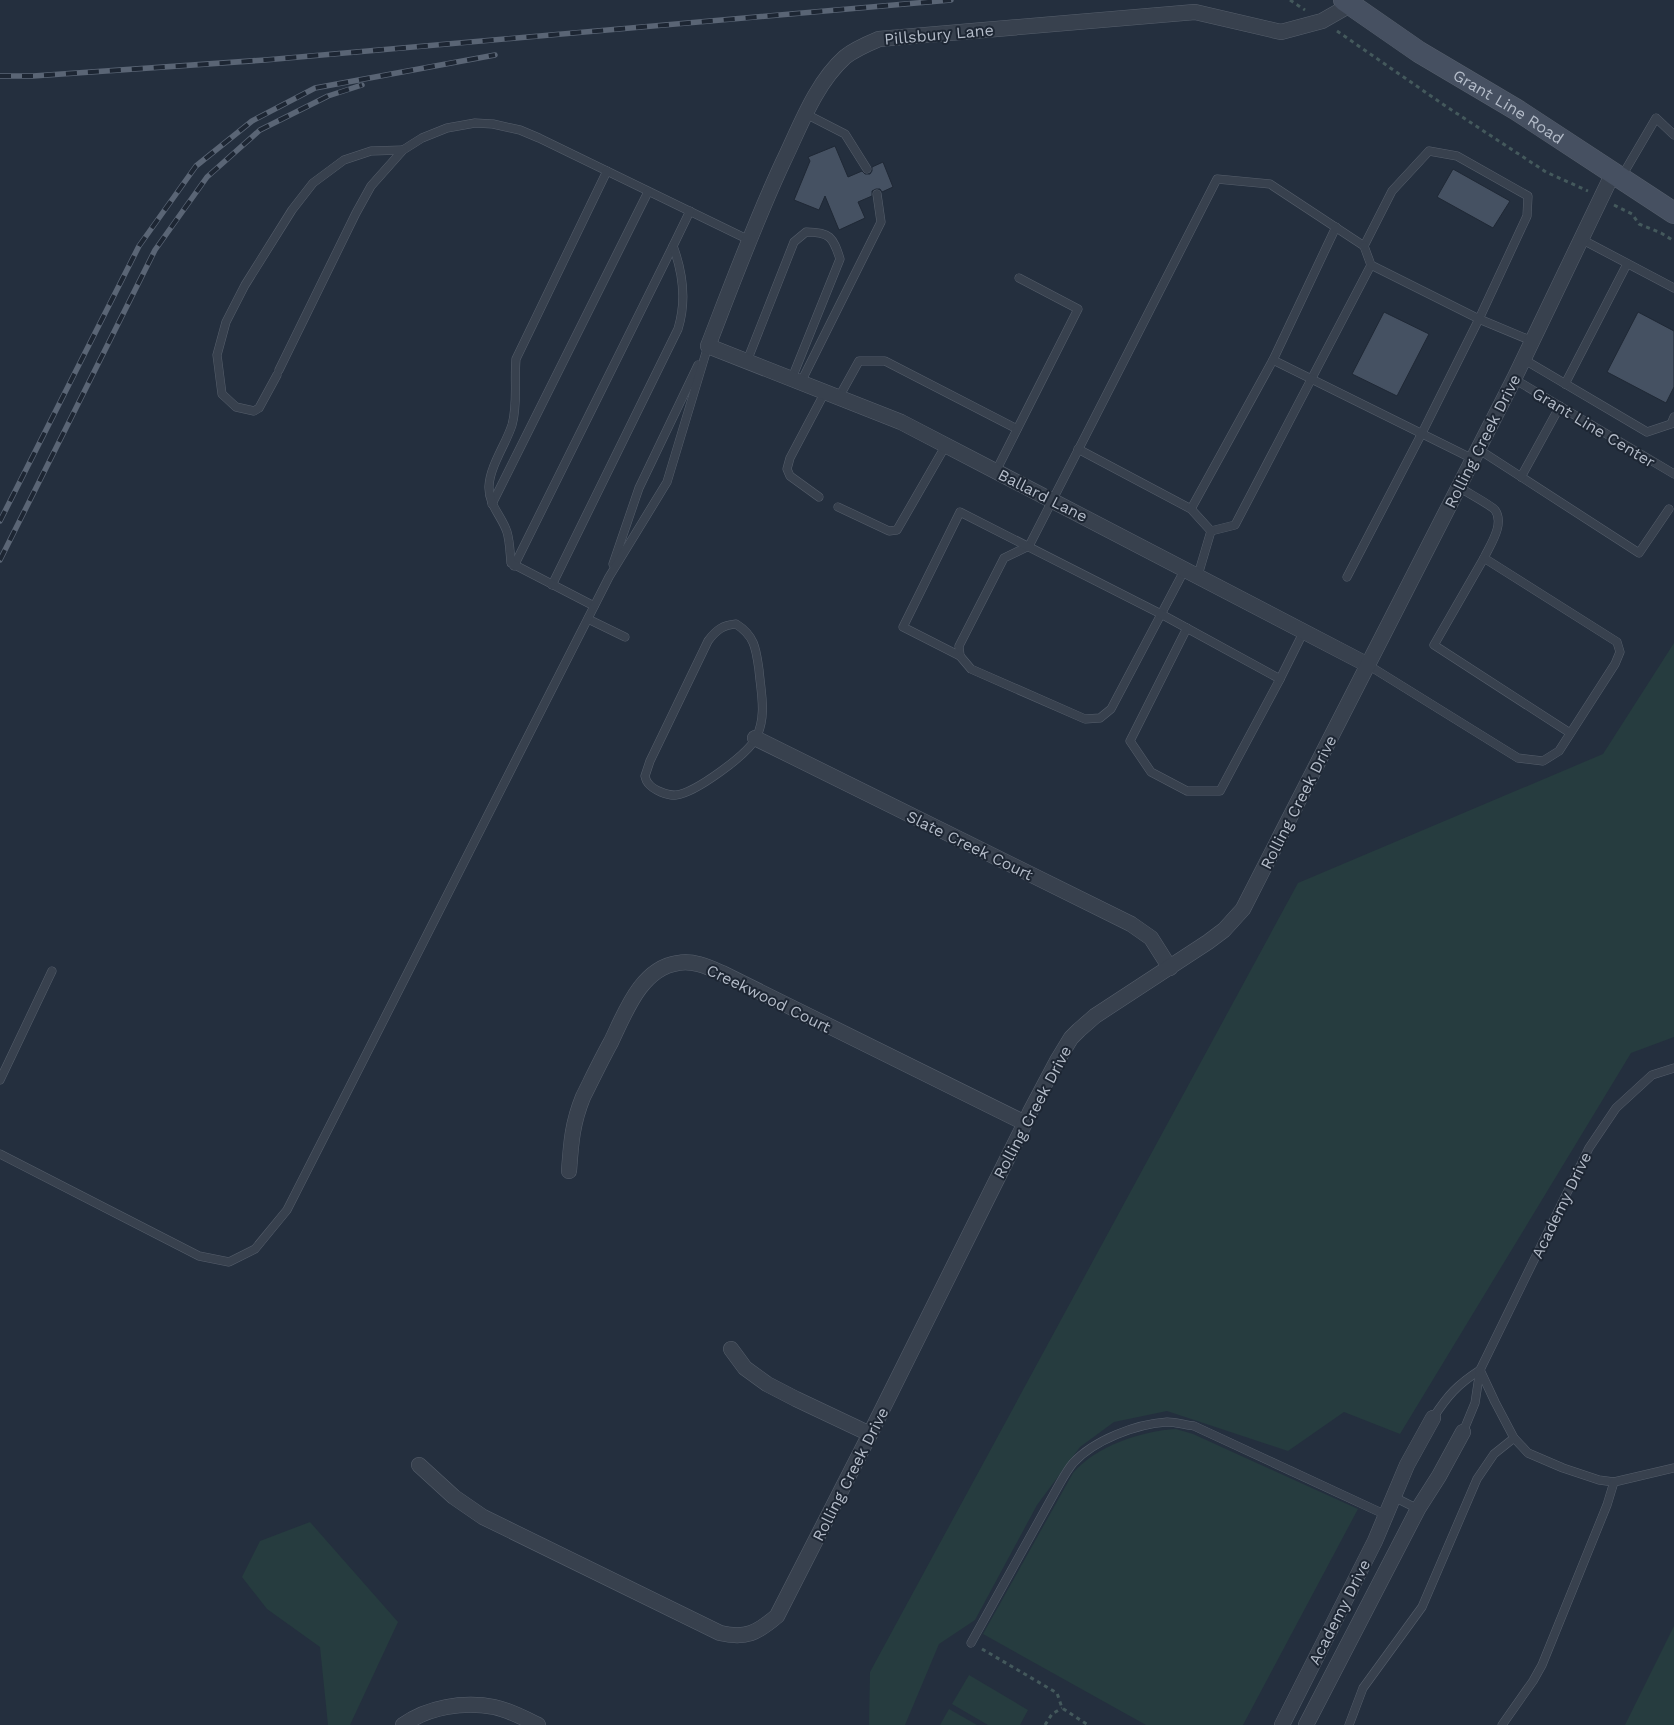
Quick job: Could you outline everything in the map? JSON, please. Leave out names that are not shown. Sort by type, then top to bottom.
[{"type":"main road","name":"Grant Line Road","points":[[1347,3],[1419,52],[1517,110],[1674,213]]},
{"type":"street","name":"Pillsbury Lane","points":[[708,346],[774,180],[806,114],[828,78],[845,58],[861,46],[879,39],[1195,12],[1281,32],[1322,21],[1347,3]]},
{"type":"street","name":"Rolling Creek Drive","points":[[419,1465],[454,1497],[483,1517],[720,1633],[735,1636],[750,1634],[764,1627],[777,1616],[1030,1112],[1056,1061],[1071,1038],[1103,1010],[1152,977],[1170,968],[1224,930],[1243,909],[1514,379],[1601,198],[1617,176]]},
{"type":"street","name":"Ballard Lane","points":[[708,346],[902,422],[1368,665]]},
{"type":"street","name":"Slate Creek Court","points":[[755,738],[1131,924],[1151,938],[1170,968]]},
{"type":"street","name":"Creekwood Court","points":[[569,1171],[573,1127],[577,1113],[628,1008],[638,991],[649,978],[662,968],[677,962],[691,962],[722,973],[1025,1123]]},
{"type":"street","points":[[731,1349],[745,1368],[767,1384],[870,1434]]},
{"type":"street","name":"Academy Drive","points":[[1282,1725],[1375,1541],[1407,1465],[1434,1418]]},
{"type":"street","name":"Academy Drive","points":[[1306,1725],[1418,1509],[1463,1432]]},
{"type":"street","points":[[403,1725],[431,1710],[463,1705],[494,1707],[538,1725]]},
{"type":"lane","points":[[806,114],[845,134],[867,169]]},
{"type":"lane","points":[[1617,176],[1656,118],[1673,131]]},
{"type":"lane","points":[[402,150],[371,151],[344,160],[313,183],[292,210],[245,285],[226,322],[217,355],[222,394],[236,407],[254,411],[259,408],[371,186],[402,150],[422,138],[447,128],[475,123],[493,124],[520,130],[749,240]]},
{"type":"lane","points":[[1347,576],[1422,433],[1479,318],[1527,216],[1528,196],[1457,156],[1429,151],[1392,191],[1364,246]]},
{"type":"lane","points":[[594,606],[511,563],[508,535],[492,504],[489,486],[512,425],[516,409],[516,359],[607,172]]},
{"type":"lane","points":[[960,656],[959,646],[1004,558],[1030,546],[1052,499],[1217,179],[1270,184],[1364,246],[1371,265],[1479,318],[1532,341]]},
{"type":"lane","points":[[492,504],[648,192]]},
{"type":"lane","points":[[797,380],[881,222],[877,194]]},
{"type":"lane","points":[[514,566],[690,211]]},
{"type":"lane","points":[[1191,509],[1273,360],[1336,228]]},
{"type":"lane","points":[[747,361],[794,242],[806,232],[822,232],[834,242],[840,259],[797,380]]},
{"type":"lane","points":[[1581,239],[1674,288]]},
{"type":"lane","points":[[552,585],[678,329],[682,317],[683,278],[673,246]]},
{"type":"lane","points":[[1565,384],[1627,264]]},
{"type":"lane","points":[[1280,679],[1161,614],[960,512],[903,627],[960,656],[971,669],[1084,719],[1100,718],[1111,709],[1161,614],[1191,572],[1211,531],[1235,525],[1371,265]]},
{"type":"lane","points":[[996,470],[1078,309],[1018,278]]},
{"type":"lane","points":[[609,577],[639,488],[708,346]]},
{"type":"lane","points":[[0,1154],[199,1256],[228,1262],[255,1249],[287,1210],[609,577],[667,482],[708,346]]},
{"type":"lane","points":[[1523,359],[1647,432],[1671,424],[1674,417]]},
{"type":"lane","points":[[1273,360],[1422,433],[1475,454],[1521,477],[1639,553],[1669,508]]},
{"type":"lane","points":[[819,497],[790,476],[787,469],[790,458],[832,394],[859,362],[885,361],[1017,429]]},
{"type":"lane","name":"Grant Line Center","points":[[1514,379],[1674,474]]},
{"type":"lane","points":[[1521,477],[1560,406]]},
{"type":"lane","points":[[838,507],[889,531],[897,530],[946,445]]},
{"type":"lane","points":[[1078,449],[1191,509],[1211,531]]},
{"type":"lane","points":[[1459,487],[1495,510],[1499,521],[1496,533],[1484,558],[1434,645],[1570,733]]},
{"type":"lane","points":[[1368,665],[1518,758],[1542,762],[1559,751],[1616,664],[1620,652],[1617,642],[1484,558]]},
{"type":"lane","points":[[588,619],[625,637]]},
{"type":"lane","points":[[736,624],[753,638],[758,660],[764,713],[755,738],[732,764],[685,793],[673,795],[648,784],[645,776],[650,761],[708,640],[717,630],[728,625],[736,624]]},
{"type":"lane","points":[[1187,628],[1130,741],[1151,772],[1187,791],[1220,791],[1304,631]]},
{"type":"lane","points":[[0,1080],[52,971]]},
{"type":"lane","name":"Academy Drive","points":[[1463,1432],[1474,1403],[1480,1370],[1588,1148],[1616,1108],[1652,1076],[1674,1068]]},
{"type":"lane","points":[[1480,1370],[1494,1402],[1514,1438],[1528,1453],[1563,1468],[1599,1480],[1614,1482],[1674,1468]]},
{"type":"lane","name":"Academy Drive","points":[[1434,1418],[1444,1401],[1460,1383],[1480,1370]]},
{"type":"lane","points":[[971,1643],[1073,1463],[1090,1448],[1138,1427],[1168,1422],[1194,1426],[1386,1515]]},
{"type":"lane","points":[[1349,1725],[1363,1688],[1422,1607],[1477,1479],[1494,1454],[1514,1438]]},
{"type":"lane","points":[[1502,1725],[1533,1681],[1542,1664],[1607,1505],[1614,1482]]},
{"type":"lane","points":[[1394,1497],[1418,1509]]},
{"type":"path","points":[[1290,0],[1546,172],[1632,214],[1639,224],[1661,233],[1674,241]]},
{"type":"path","points":[[971,1643],[1057,1692],[1062,1708],[1088,1725]]},
{"type":"path","points":[[1045,1725],[1052,1714],[1062,1708]]},
{"type":"green space","points":[[1674,643],[1674,1037],[1631,1053],[1400,1434],[1344,1412],[1288,1451],[1167,1411],[1114,1422],[1080,1447],[1037,1505],[975,1620],[939,1644],[905,1725],[869,1725],[870,1672],[1298,883],[1603,754]]},
{"type":"green space","points":[[1176,1429],[1193,1434],[1358,1509],[1243,1725],[1146,1725],[983,1634],[1073,1473],[1094,1455],[1120,1442],[1148,1433]]},
{"type":"green space","points":[[310,1522],[398,1622],[350,1725],[328,1725],[320,1647],[267,1609],[242,1577],[260,1541]]},
{"type":"green space","points":[[1674,1626],[1674,1725],[1625,1725]]},
{"type":"green space","points":[[969,1675],[1028,1710],[1020,1725],[988,1725],[952,1704]]},
{"type":"green space","points":[[949,1709],[977,1725],[940,1725]]},
{"type":"building","points":[[835,146],[848,177],[862,171],[865,174],[870,174],[872,167],[883,162],[893,187],[882,192],[880,189],[876,189],[872,191],[872,196],[858,202],[865,218],[839,230],[825,196],[819,210],[794,200],[810,161],[808,157]]},
{"type":"building","points":[[1453,169],[1510,201],[1493,228],[1437,197]]},
{"type":"building","points":[[1384,312],[1429,334],[1397,396],[1352,374]]},
{"type":"building","points":[[1638,312],[1674,331],[1674,387],[1666,403],[1607,372]]},
{"type":"railway","points":[[0,76],[33,76],[265,60],[951,0]]},
{"type":"railway","points":[[0,521],[139,246],[196,166],[252,121],[315,88],[495,55]]},
{"type":"railway","points":[[0,560],[155,250],[207,177],[260,130],[328,96],[362,85]]}]
